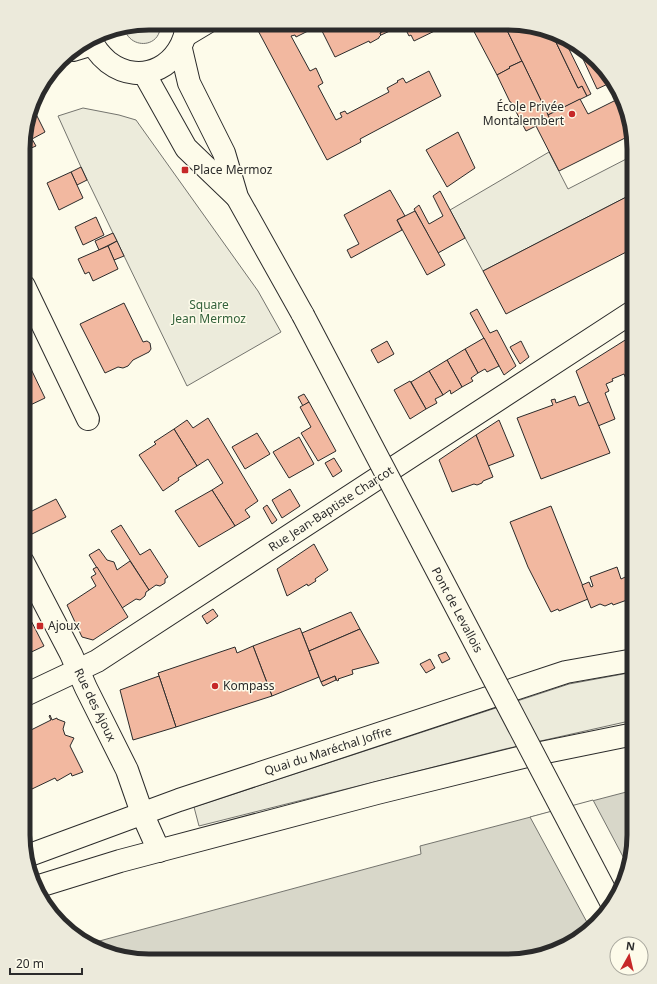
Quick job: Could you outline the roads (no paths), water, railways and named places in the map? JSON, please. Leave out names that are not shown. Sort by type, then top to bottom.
[{"type":"main road","points":[[89,47],[115,67],[130,72],[144,72],[158,69],[171,60],[185,36],[195,30]]},
{"type":"main road","points":[[185,36],[189,83],[224,153],[237,197]]},
{"type":"main road","points":[[144,72],[186,148],[237,197]]},
{"type":"main road","name":"Pont de Levallois","points":[[237,197],[303,315],[609,897]]},
{"type":"main road","points":[[30,298],[88,419]]},
{"type":"main road","name":"Rue Jean-Baptiste Charcot","points":[[30,693],[97,661],[110,653],[627,316]]},
{"type":"main road","name":"Rue des Ajoux","points":[[30,576],[127,770],[142,813],[159,851]]},
{"type":"main road","name":"Quai du Maréchal Joffre","points":[[32,854],[142,813],[566,672],[627,661]]},
{"type":"main road","points":[[42,885],[120,861],[377,792],[627,735]]},
{"type":"place","name":"École Privée Montalembert","points":[[572,114]]},
{"type":"place","name":"Place Mermoz","points":[[185,170]]},
{"type":"place","name":"Ajoux","points":[[40,626]]},
{"type":"place","name":"Kompass","points":[[215,686]]},
{"type":"park label","name":"Square Jean Mermoz","points":[[209,312]]}]
